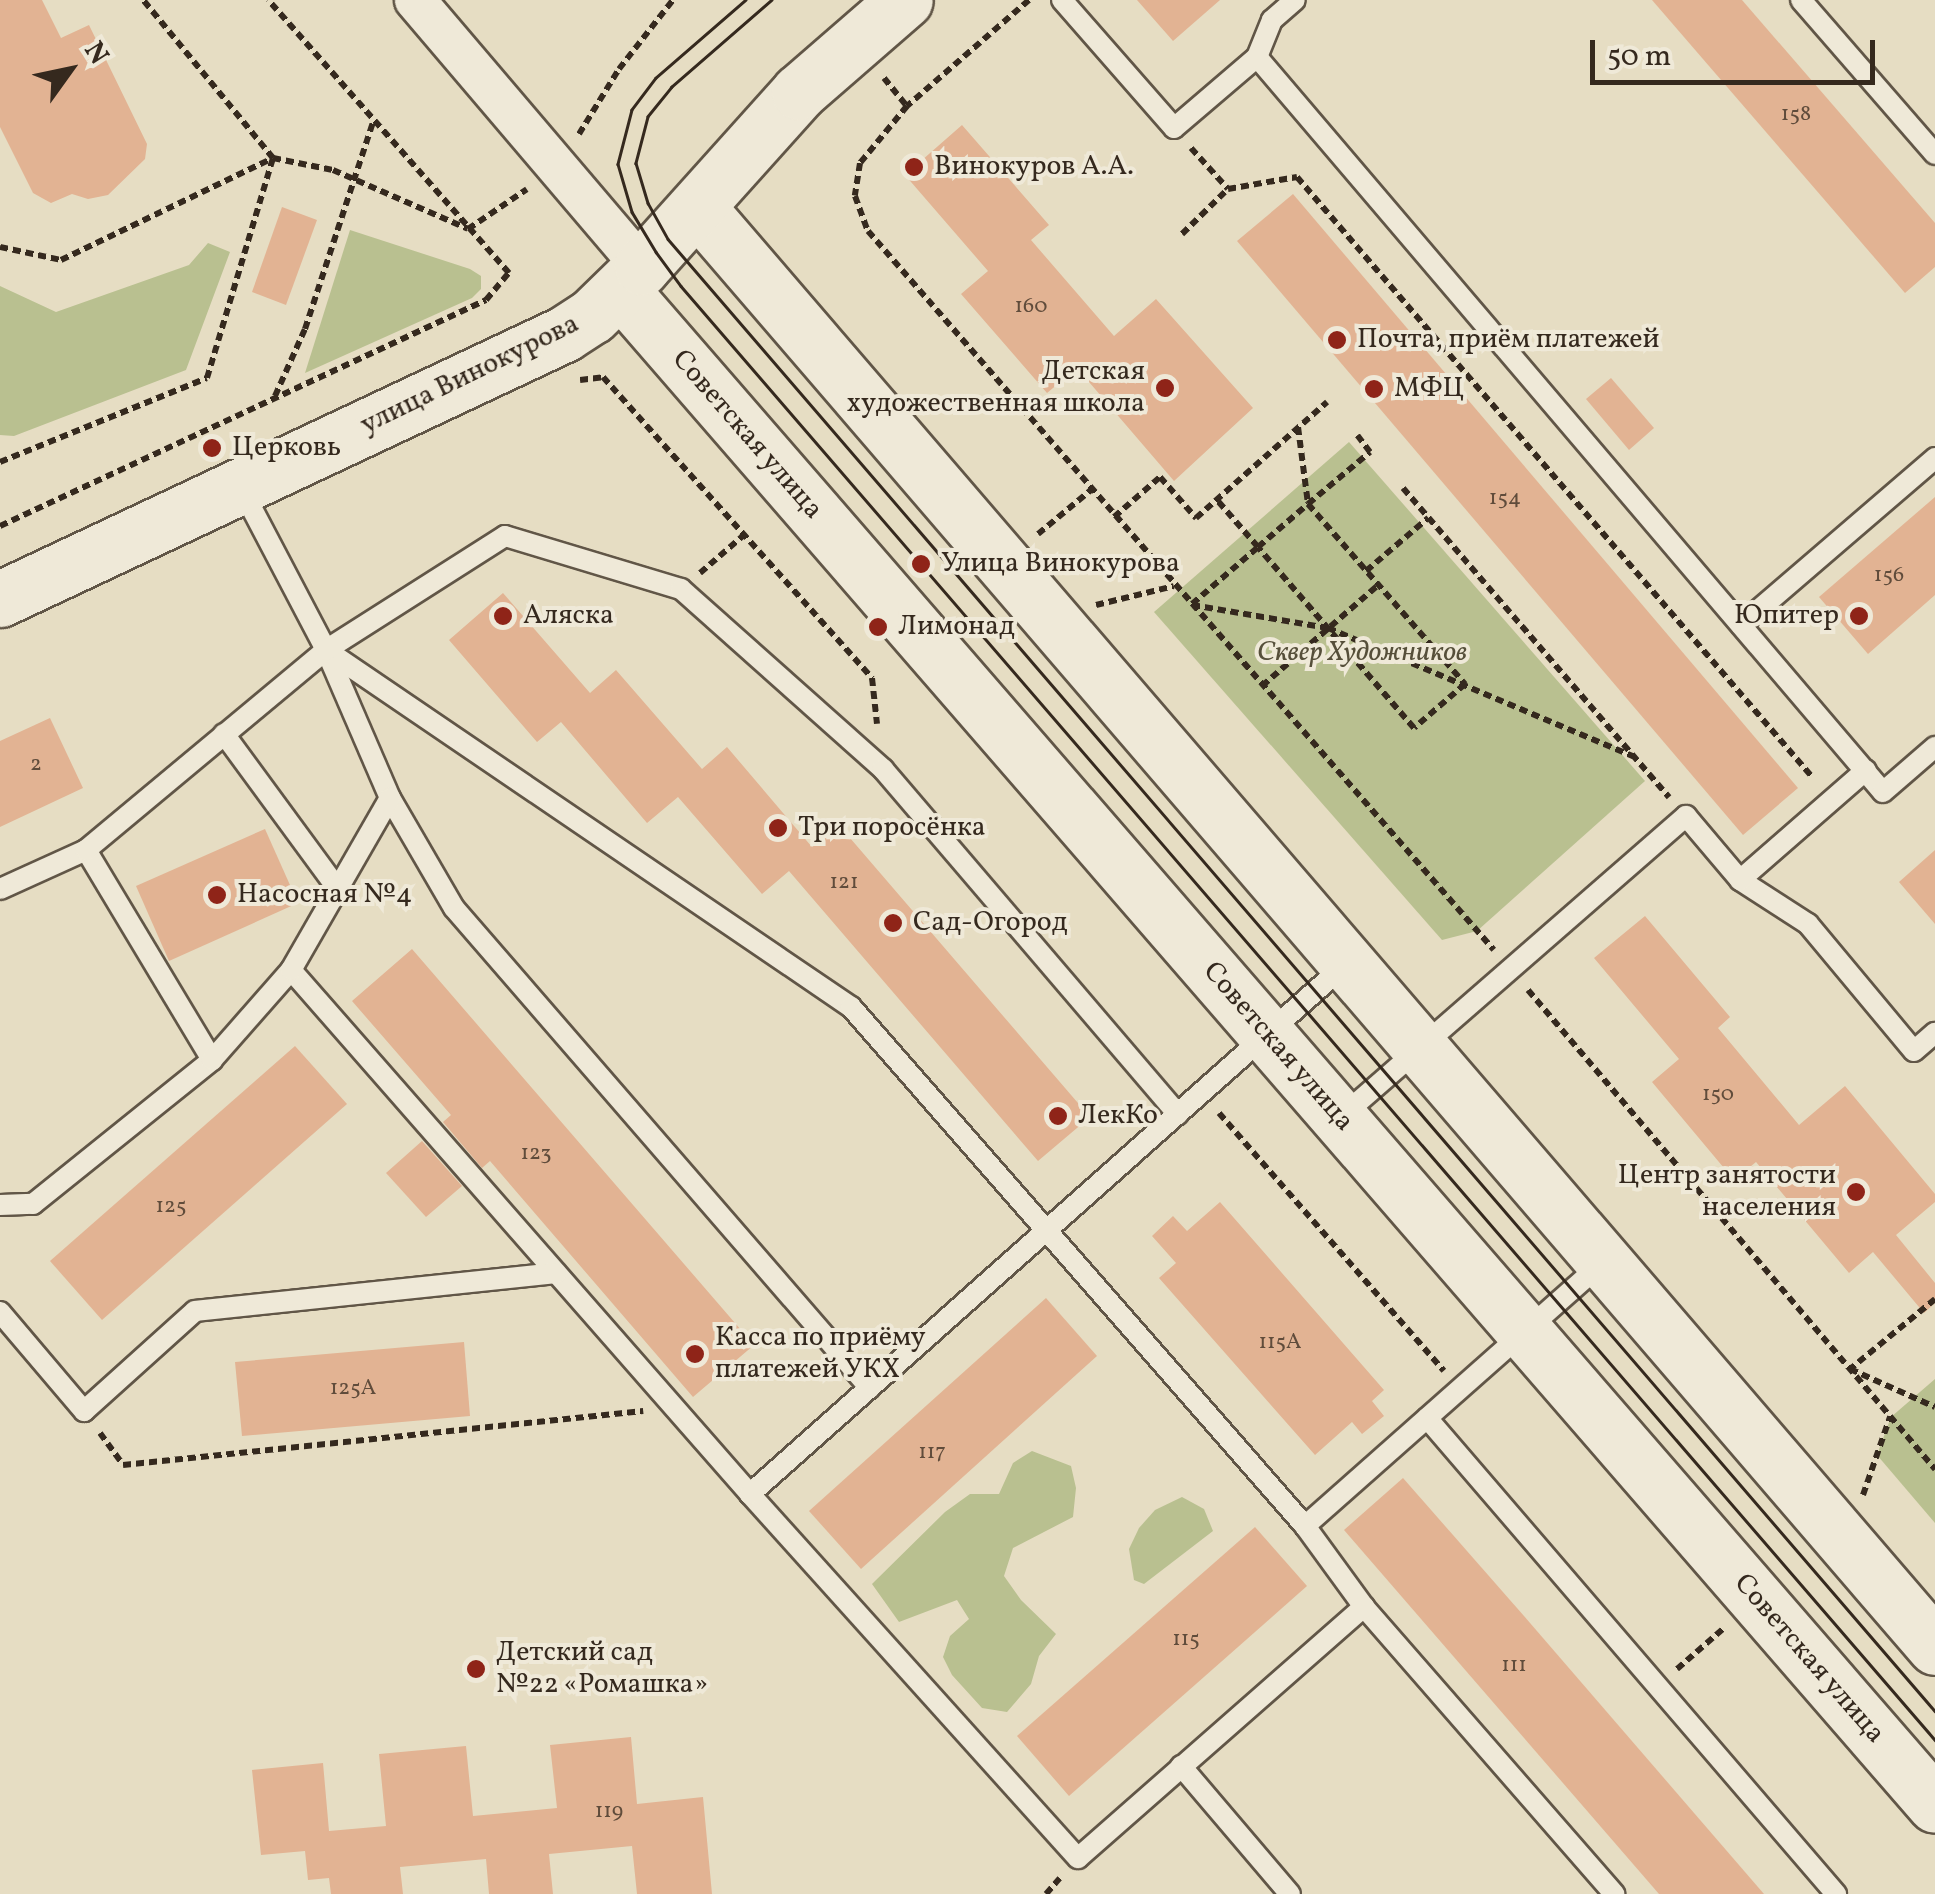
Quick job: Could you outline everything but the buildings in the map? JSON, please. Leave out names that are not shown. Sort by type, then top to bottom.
[{"type":"main road","name":"улица Винокурова","points":[[0,599],[564,334],[631,278],[799,92],[905,0]]},
{"type":"main road","points":[[698,207],[1935,1647]]},
{"type":"main road","name":"Советская улица","points":[[631,278],[1267,1034],[1935,1805]]},
{"type":"street","points":[[415,0],[559,168],[631,278]]},
{"type":"lane","points":[[1062,0],[1174,128],[1256,58],[1272,20],[1295,0]]},
{"type":"lane","points":[[1800,0],[1935,154]]},
{"type":"lane","points":[[1256,58],[1883,792],[1935,746]]},
{"type":"lane","points":[[1741,625],[1935,458]]},
{"type":"lane","points":[[240,486],[326,650],[390,798],[454,908],[870,1388]]},
{"type":"lane","points":[[0,889],[86,850],[326,650],[505,536],[680,589],[883,769],[1178,1114]]},
{"type":"lane","points":[[326,650],[850,1007],[1305,1526],[1364,1608],[1614,1894]]},
{"type":"lane","points":[[224,734],[338,889]]},
{"type":"lane","points":[[1740,880],[1866,770]]},
{"type":"lane","points":[[0,1204],[33,1204],[212,1060],[291,970],[390,798]]},
{"type":"lane","points":[[1340,1118],[1686,816],[1740,880],[1808,924],[1914,1051],[1935,1033]]},
{"type":"lane","points":[[86,850],[212,1060]]},
{"type":"lane","points":[[750,1494],[1347,963]]},
{"type":"lane","points":[[291,970],[750,1494],[1078,1858],[1364,1608]]},
{"type":"lane","points":[[1305,1526],[1604,1262]]},
{"type":"lane","points":[[0,1312],[84,1411],[195,1312],[556,1274]]},
{"type":"lane","points":[[1427,1418],[1836,1894]]},
{"type":"lane","points":[[1181,1766],[1290,1894]]},
{"type":"path","points":[[143,0],[273,158],[352,178],[468,229]]},
{"type":"path","points":[[0,526],[486,300],[510,273],[268,0]]},
{"type":"path","points":[[468,229],[559,168],[619,68],[673,0]]},
{"type":"path","points":[[1030,0],[908,106],[860,163],[855,196],[868,231],[1511,969],[1935,1469]]},
{"type":"path","points":[[883,78],[908,106]]},
{"type":"path","points":[[275,398],[306,329],[373,122]]},
{"type":"path","points":[[1174,128],[1228,189]]},
{"type":"path","points":[[0,246],[62,260],[273,158]]},
{"type":"path","points":[[0,462],[207,378],[273,158]]},
{"type":"path","points":[[1182,234],[1228,189],[1297,177],[1832,800]]},
{"type":"path","points":[[603,378],[872,678]]},
{"type":"path","points":[[1114,517],[1160,477],[1196,518],[1328,402]]},
{"type":"path","points":[[1298,428],[1308,504],[1464,684]]},
{"type":"path","points":[[1191,605],[1370,452],[1357,435]]},
{"type":"path","points":[[1402,488],[1686,816]]},
{"type":"path","points":[[1025,545],[1091,490]]},
{"type":"path","points":[[1217,500],[1414,728],[1464,684]]},
{"type":"path","points":[[1366,571],[1428,518]]},
{"type":"path","points":[[680,589],[744,535]]},
{"type":"path","points":[[1262,686],[1378,585]]},
{"type":"path","points":[[1080,609],[1174,586]]},
{"type":"path","points":[[1191,605],[1328,628],[1633,756]]},
{"type":"path","points":[[1201,1093],[1460,1389]]},
{"type":"path","points":[[1850,1370],[1935,1299]]},
{"type":"path","points":[[1850,1370],[1935,1407]]},
{"type":"path","points":[[84,1411],[123,1465],[674,1408]]},
{"type":"path","points":[[1862,1500],[1891,1417]]},
{"type":"path","points":[[1657,1686],[1726,1626]]},
{"type":"green space","points":[[350,230],[470,269],[481,276],[481,289],[472,298],[305,373]]},
{"type":"green space","points":[[208,243],[230,252],[186,370],[14,436],[0,435],[0,286],[56,312],[189,265]]},
{"type":"green space","name":"Сквер Художников","points":[[1349,442],[1645,781],[1477,931],[1442,940],[1154,612]]},
{"type":"green space","points":[[1935,1379],[1935,1523],[1877,1455],[1891,1417]]},
{"type":"green space","points":[[1032,1451],[1071,1466],[1076,1488],[1073,1517],[1013,1548],[1004,1576],[1021,1600],[1056,1634],[1039,1656],[1031,1684],[1007,1712],[982,1708],[952,1675],[943,1657],[950,1636],[969,1619],[957,1600],[899,1622],[872,1584],[945,1512],[970,1494],[999,1494],[1013,1463]]},
{"type":"green space","points":[[1182,1497],[1204,1509],[1213,1531],[1144,1584],[1134,1580],[1129,1549],[1139,1528],[1155,1510]]},
{"type":"tram line","points":[[746,0],[656,78],[632,110],[618,164],[632,212],[656,252],[681,286],[1935,1740]]},
{"type":"tram line","points":[[772,0],[672,87],[648,117],[636,163],[648,203],[668,239],[1935,1711]]},
{"type":"place","name":"Винокуров А.А.","points":[[914,167]]},
{"type":"place","name":"Почта, приём платежей","points":[[1337,340]]},
{"type":"place","name":"Детская художественная школа","points":[[1165,388]]},
{"type":"place","name":"МФЦ","points":[[1374,389]]},
{"type":"place","name":"Церковь","points":[[212,448]]},
{"type":"place","name":"Улица Винокурова","points":[[921,564]]},
{"type":"place","name":"Аляска","points":[[503,616]]},
{"type":"place","name":"Юпитер","points":[[1859,616]]},
{"type":"place","name":"Лимонад","points":[[878,627]]},
{"type":"place","name":"Три поросёнка","points":[[778,828]]},
{"type":"place","name":"Насосная №4","points":[[217,895]]},
{"type":"place","name":"Сад-Огород","points":[[893,923]]},
{"type":"place","name":"ЛекКо","points":[[1058,1116]]},
{"type":"place","name":"Центр занятости населения","points":[[1856,1192]]},
{"type":"place","name":"Касса по приёму платежей УКХ","points":[[695,1354]]},
{"type":"place","name":"Детский сад №22 «Ромашка»","points":[[476,1669]]}]
